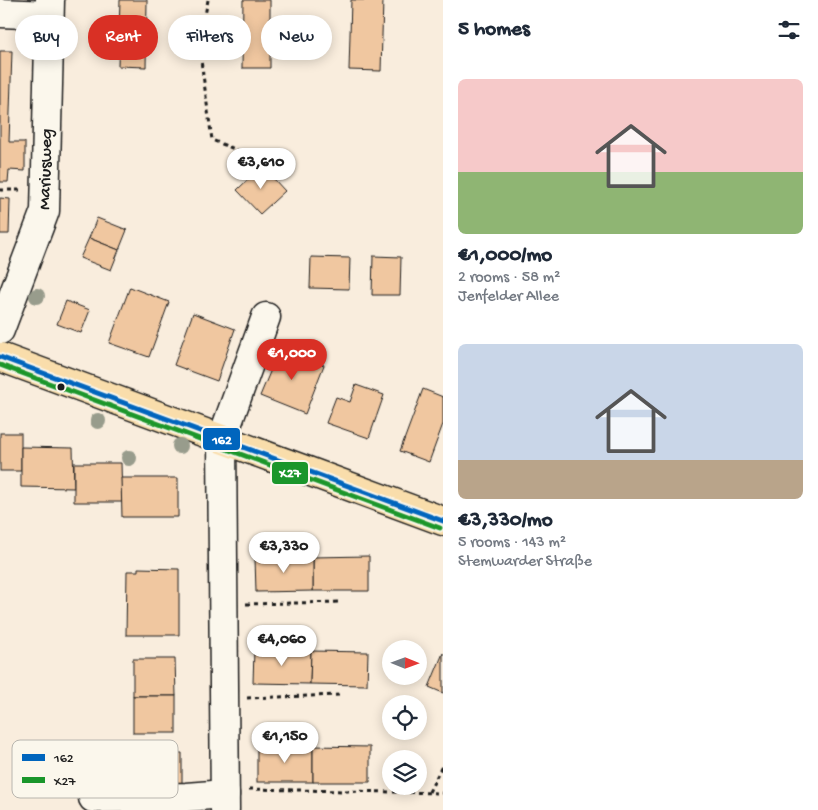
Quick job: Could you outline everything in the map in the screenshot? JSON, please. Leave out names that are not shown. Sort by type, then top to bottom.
[{"type":"main road","points":[[0,357],[443,521]]},
{"type":"street","points":[[0,13],[49,7]]},
{"type":"street","name":"Mariusweg","points":[[0,330],[45,211],[49,7]]},
{"type":"street","points":[[178,797],[225,798],[222,439],[266,317]]},
{"type":"path","points":[[208,0],[199,46],[212,140],[287,170]]},
{"type":"path","points":[[223,604],[341,602]]},
{"type":"path","points":[[224,698],[341,695]]},
{"type":"path","points":[[429,792],[443,764]]},
{"type":"path","points":[[225,798],[443,793]]},
{"type":"building","points":[[120,0],[147,0],[147,15],[120,15]]},
{"type":"building","points":[[243,0],[270,0],[270,15],[261,15],[261,60],[270,60],[270,68],[242,68],[242,60],[251,60],[251,15],[243,15]]},
{"type":"building","points":[[351,0],[383,0],[381,71],[349,70]]},
{"type":"building","points":[[0,51],[12,51],[9,142],[25,142],[25,171],[9,170],[8,182],[0,182]]},
{"type":"building","points":[[118,60],[146,60],[146,67],[118,66]]},
{"type":"building","points":[[262,166],[285,191],[260,214],[237,190]]},
{"type":"building","points":[[0,198],[10,199],[9,234],[0,234]]},
{"type":"building","points":[[97,218],[127,230],[119,250],[89,238]]},
{"type":"building","points":[[89,238],[119,250],[111,270],[80,258]]},
{"type":"building","points":[[373,256],[401,257],[400,295],[372,295]]},
{"type":"building","points":[[311,257],[350,258],[349,289],[310,288]]},
{"type":"building","points":[[130,287],[169,302],[149,357],[109,343]]},
{"type":"building","points":[[66,301],[90,310],[81,333],[57,324]]},
{"type":"building","points":[[193,313],[235,329],[217,381],[174,365]]},
{"type":"building","points":[[280,348],[324,365],[305,414],[260,396]]},
{"type":"building","points":[[356,385],[384,395],[369,438],[326,423],[336,397],[350,402]]},
{"type":"building","points":[[423,389],[443,397],[443,424],[429,462],[400,451]]},
{"type":"building","points":[[0,433],[21,433],[21,471],[0,471]]},
{"type":"building","points":[[21,447],[73,448],[74,488],[21,487]]},
{"type":"building","points":[[74,463],[121,463],[122,502],[74,502]]},
{"type":"building","points":[[121,478],[178,478],[178,517],[122,517]]},
{"type":"building","points":[[369,556],[369,591],[313,591],[313,557]]},
{"type":"building","points":[[313,557],[313,591],[256,592],[255,558]]},
{"type":"building","points":[[138,568],[179,569],[179,635],[126,635],[127,571],[138,571]]},
{"type":"building","points":[[254,650],[311,651],[310,684],[253,683]]},
{"type":"building","points":[[311,651],[368,652],[367,685],[310,684]]},
{"type":"building","points":[[443,653],[443,693],[429,687]]},
{"type":"building","points":[[133,659],[175,659],[176,696],[133,696]]},
{"type":"building","points":[[133,696],[176,696],[176,733],[133,733]]},
{"type":"building","points":[[257,746],[313,746],[313,782],[257,782]]},
{"type":"building","points":[[313,746],[370,747],[370,782],[313,782]]},
{"type":"building","points":[[178,753],[182,753],[182,795],[178,795]]},
{"type":"transit line","name":"162","points":[[0,357],[443,521]]},
{"type":"transit line","name":"X27","points":[[0,365],[440,528]]}]
